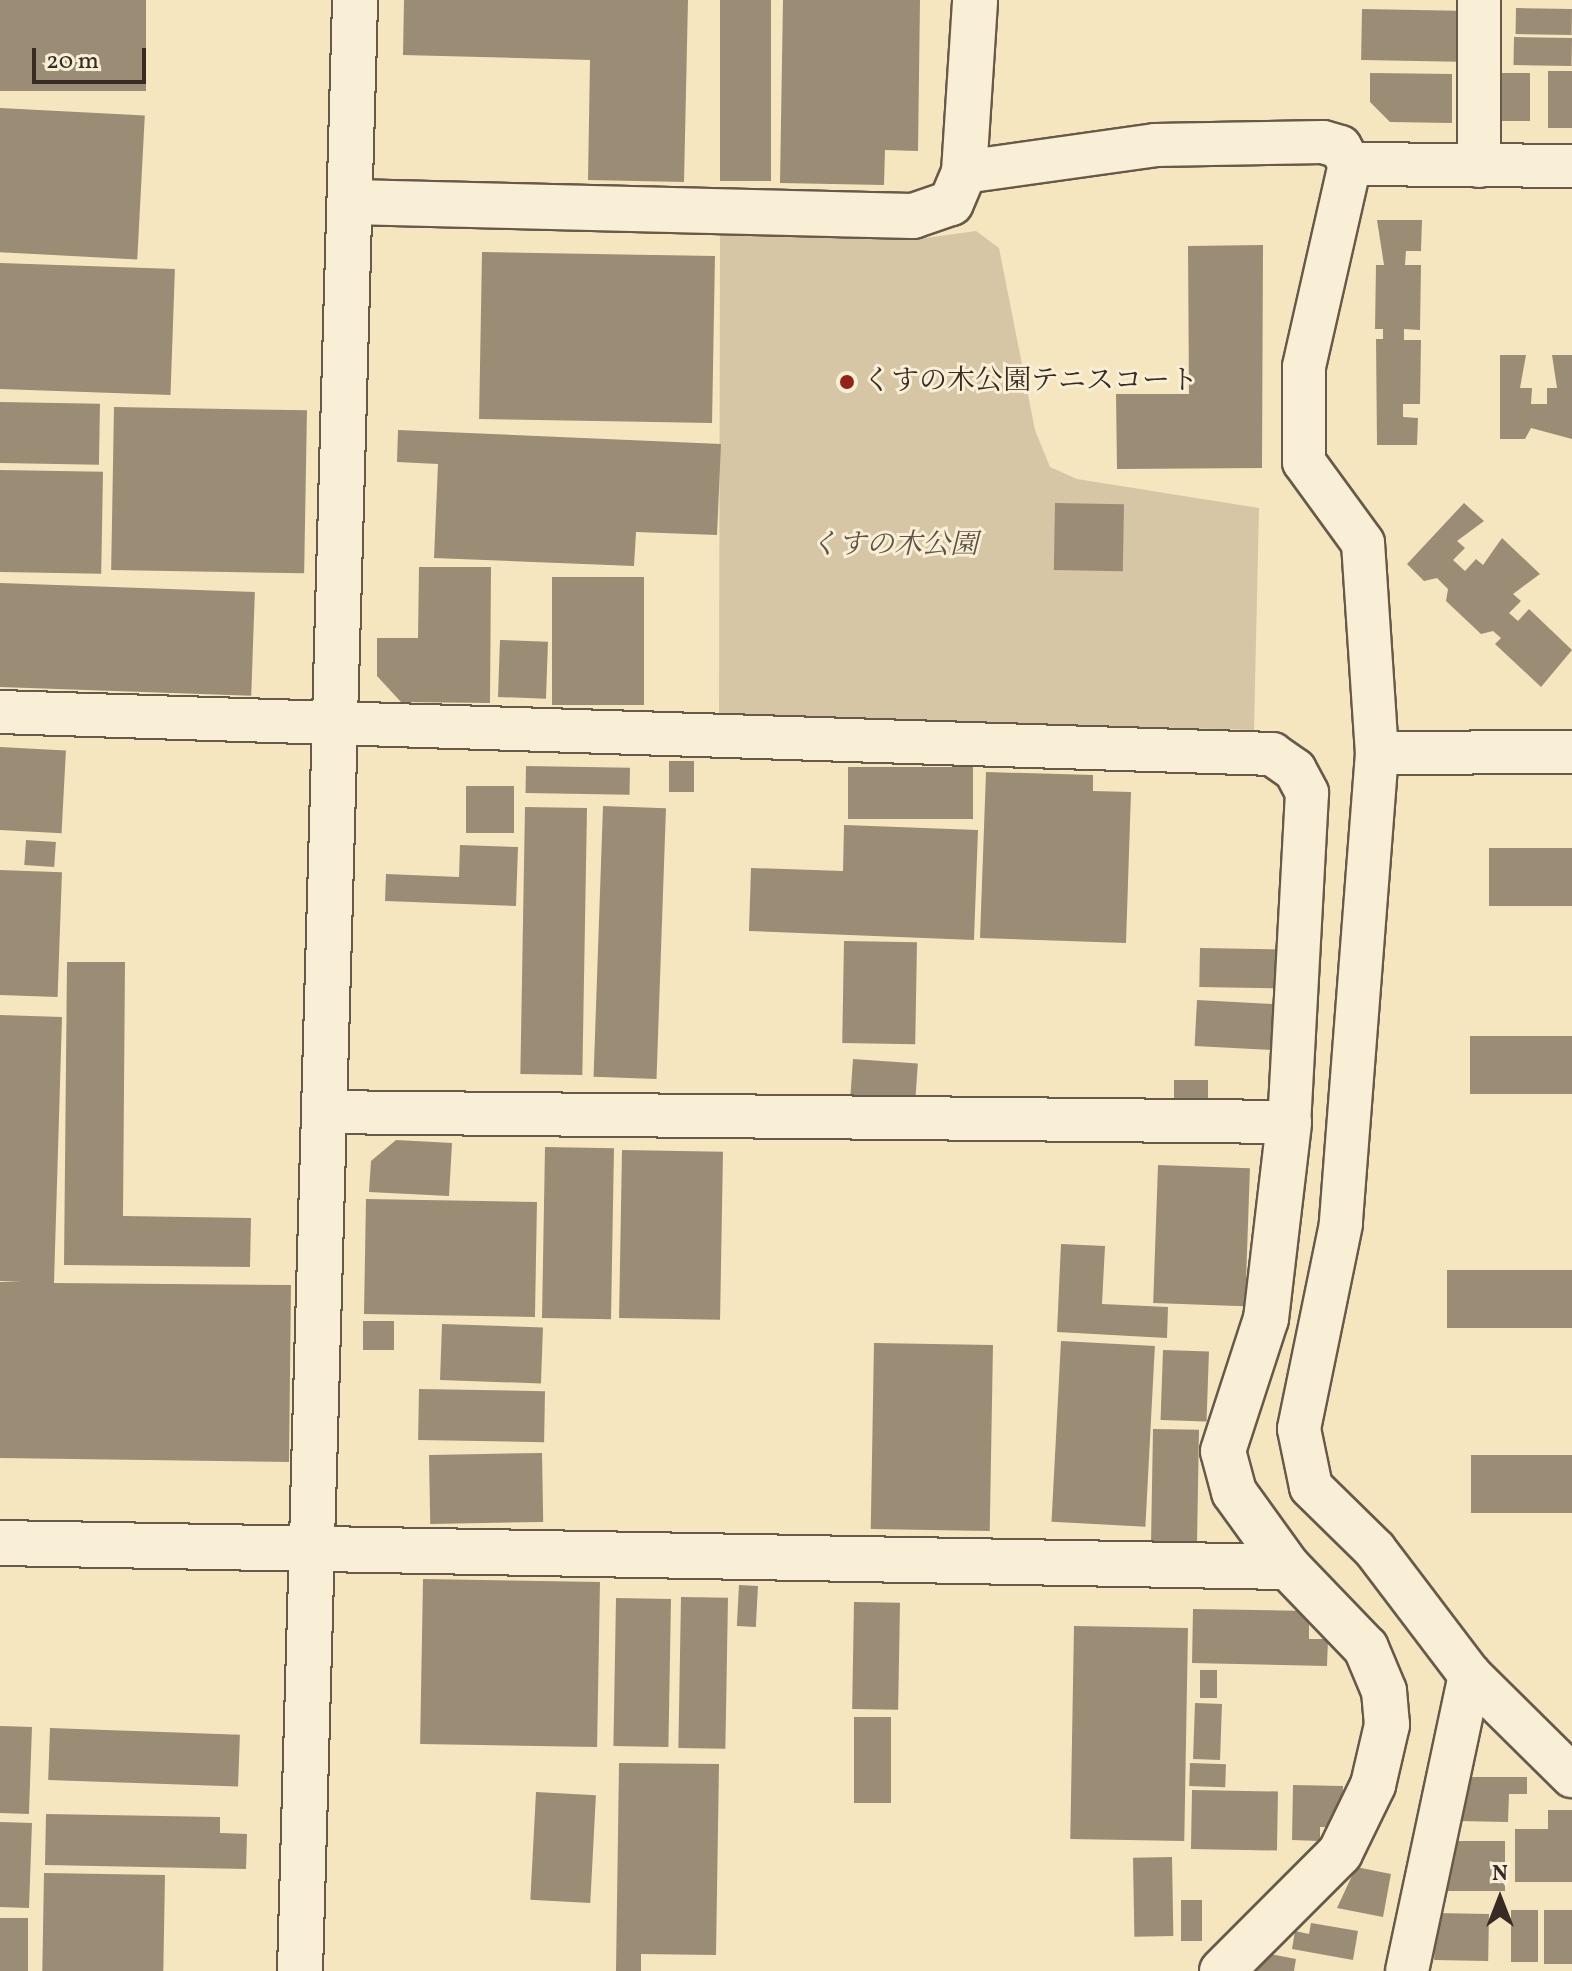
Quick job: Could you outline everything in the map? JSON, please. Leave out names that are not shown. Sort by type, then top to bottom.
[{"type":"street","points":[[300,1971],[330,721],[352,202],[355,0]]},
{"type":"street","points":[[352,202],[913,216],[951,203],[964,172],[975,0]]},
{"type":"street","points":[[1479,0],[1479,166]]},
{"type":"street","points":[[964,172],[1170,145],[1323,142],[1340,147],[1350,164],[1304,367],[1304,462],[1363,543],[1377,753],[1341,1224],[1299,1429],[1311,1487],[1375,1550],[1470,1675],[1572,1776]]},
{"type":"street","points":[[1350,164],[1572,166]]},
{"type":"street","points":[[0,712],[1272,754],[1295,770],[1307,793],[1289,1122],[1266,1319],[1223,1451],[1234,1492],[1288,1567],[1366,1648],[1384,1691],[1387,1725],[1373,1785],[1340,1853],[1222,1971]]},
{"type":"street","points":[[1377,753],[1572,752]]},
{"type":"street","points":[[323,1112],[1289,1122]]},
{"type":"street","points":[[0,1543],[1288,1567]]},
{"type":"street","points":[[1407,1971],[1470,1675]]},
{"type":"green space","name":"くすの木公園","points":[[976,231],[999,248],[1035,430],[1050,467],[1077,479],[1259,508],[1254,730],[719,716],[720,235],[911,240]]},
{"type":"building","points":[[0,0],[146,0],[146,91],[0,91]]},
{"type":"building","points":[[404,0],[688,0],[684,182],[588,180],[590,60],[403,55]]},
{"type":"building","points":[[720,0],[771,0],[771,181],[720,181]]},
{"type":"building","points":[[783,0],[920,0],[918,151],[885,150],[884,185],[780,183]]},
{"type":"building","points":[[1516,8],[1572,9],[1572,35],[1516,34]]},
{"type":"building","points":[[1362,9],[1458,11],[1457,62],[1361,60]]},
{"type":"building","points":[[1514,37],[1572,38],[1572,66],[1514,65]]},
{"type":"building","points":[[1548,71],[1572,71],[1572,128],[1548,128]]},
{"type":"building","points":[[1370,73],[1452,74],[1452,123],[1390,122],[1370,102]]},
{"type":"building","points":[[1502,73],[1530,73],[1530,121],[1502,121]]},
{"type":"building","points":[[0,108],[145,116],[137,259],[0,252]]},
{"type":"building","points":[[1377,220],[1422,220],[1421,251],[1406,251],[1405,265],[1421,265],[1420,330],[1404,329],[1404,340],[1421,340],[1420,404],[1403,404],[1403,417],[1418,418],[1417,445],[1377,445],[1376,339],[1383,339],[1383,329],[1375,329],[1376,265],[1384,265]]},
{"type":"building","points":[[1263,245],[1262,468],[1117,469],[1116,394],[1189,394],[1188,246]]},
{"type":"building","points":[[482,252],[715,256],[712,423],[479,419]]},
{"type":"building","points":[[0,263],[175,269],[170,395],[0,389]]},
{"type":"building","points":[[1500,355],[1526,355],[1520,388],[1532,388],[1531,404],[1547,404],[1547,388],[1557,388],[1552,355],[1572,355],[1572,439],[1531,428],[1525,439],[1500,439]]},
{"type":"building","points":[[0,402],[100,404],[99,465],[0,463]]},
{"type":"building","points":[[114,407],[307,410],[304,573],[111,570]]},
{"type":"building","points":[[398,430],[721,444],[717,535],[636,532],[634,566],[434,558],[438,464],[397,462]]},
{"type":"building","points":[[0,470],[103,472],[101,574],[0,572]]},
{"type":"building","points":[[1055,503],[1124,504],[1123,571],[1054,570]]},
{"type":"building","points":[[1464,503],[1484,521],[1457,541],[1465,548],[1453,560],[1465,571],[1476,559],[1483,565],[1502,538],[1540,574],[1513,594],[1521,601],[1509,613],[1518,621],[1529,609],[1572,650],[1541,687],[1495,644],[1501,638],[1493,631],[1481,634],[1446,601],[1448,589],[1437,578],[1424,581],[1407,564]]},
{"type":"building","points":[[419,567],[491,567],[490,703],[401,702],[377,676],[377,638],[418,638]]},
{"type":"building","points":[[552,577],[644,577],[644,705],[552,705]]},
{"type":"building","points":[[0,583],[255,592],[251,696],[0,687]]},
{"type":"building","points":[[500,640],[548,642],[546,699],[498,697]]},
{"type":"building","points":[[0,747],[66,750],[62,833],[0,830]]},
{"type":"building","points":[[669,761],[694,761],[694,792],[669,792]]},
{"type":"building","points":[[526,766],[630,768],[630,795],[526,793]]},
{"type":"building","points":[[848,767],[973,767],[973,819],[848,819]]},
{"type":"building","points":[[986,772],[1093,775],[1093,791],[1131,792],[1126,943],[980,938]]},
{"type":"building","points":[[466,786],[514,786],[514,833],[466,833]]},
{"type":"building","points":[[603,806],[666,808],[657,1079],[594,1077]]},
{"type":"building","points":[[525,807],[587,808],[582,1075],[520,1074]]},
{"type":"building","points":[[844,825],[978,830],[974,940],[749,931],[751,868],[843,871]]},
{"type":"building","points":[[26,840],[56,842],[54,867],[24,865]]},
{"type":"building","points":[[460,845],[518,847],[516,906],[385,901],[386,874],[459,877]]},
{"type":"building","points":[[1489,848],[1572,848],[1572,906],[1489,906]]},
{"type":"building","points":[[0,870],[62,872],[58,997],[0,995]]},
{"type":"building","points":[[844,941],[917,942],[915,1044],[842,1043]]},
{"type":"building","points":[[1200,948],[1283,949],[1282,988],[1199,987]]},
{"type":"building","points":[[67,962],[125,962],[123,1216],[251,1218],[250,1267],[64,1265]]},
{"type":"building","points":[[1197,1000],[1282,1004],[1279,1050],[1195,1046]]},
{"type":"building","points":[[0,1015],[62,1017],[54,1283],[291,1285],[289,1462],[0,1458],[0,1282],[21,1281],[0,1281]]},
{"type":"building","points":[[1470,1036],[1572,1036],[1572,1094],[1470,1094]]},
{"type":"building","points":[[853,1059],[918,1064],[915,1102],[850,1098]]},
{"type":"building","points":[[1174,1080],[1208,1080],[1208,1108],[1174,1108]]},
{"type":"building","points":[[396,1140],[452,1143],[449,1196],[369,1192],[371,1161]]},
{"type":"building","points":[[545,1147],[614,1148],[611,1319],[542,1318]]},
{"type":"building","points":[[622,1150],[723,1152],[720,1320],[619,1318]]},
{"type":"building","points":[[1158,1165],[1250,1168],[1245,1306],[1153,1303]]},
{"type":"building","points":[[366,1199],[537,1202],[535,1317],[364,1314]]},
{"type":"building","points":[[1061,1244],[1105,1246],[1102,1304],[1168,1307],[1167,1338],[1057,1332]]},
{"type":"building","points":[[1447,1270],[1572,1270],[1572,1328],[1447,1328]]},
{"type":"building","points":[[363,1321],[394,1321],[394,1350],[363,1350]]},
{"type":"building","points":[[442,1324],[543,1328],[541,1383],[440,1380]]},
{"type":"building","points":[[1061,1341],[1155,1346],[1145,1527],[1052,1522]]},
{"type":"building","points":[[874,1343],[993,1345],[990,1531],[871,1529]]},
{"type":"building","points":[[1163,1350],[1209,1352],[1207,1422],[1161,1420]]},
{"type":"building","points":[[419,1389],[545,1391],[544,1442],[418,1440]]},
{"type":"building","points":[[1153,1429],[1199,1430],[1197,1543],[1151,1542]]},
{"type":"building","points":[[542,1453],[543,1522],[430,1524],[429,1455]]},
{"type":"building","points":[[1471,1455],[1572,1455],[1572,1513],[1471,1513]]},
{"type":"building","points":[[423,1579],[600,1582],[597,1747],[420,1744]]},
{"type":"building","points":[[739,1585],[758,1586],[756,1627],[737,1626]]},
{"type":"building","points":[[681,1597],[728,1598],[725,1749],[678,1748]]},
{"type":"building","points":[[616,1598],[671,1599],[668,1747],[613,1746]]},
{"type":"building","points":[[854,1602],[900,1603],[898,1710],[852,1709]]},
{"type":"building","points":[[1193,1609],[1309,1611],[1309,1639],[1328,1639],[1327,1666],[1192,1663]]},
{"type":"building","points":[[1074,1626],[1188,1628],[1184,1841],[1070,1839]]},
{"type":"building","points":[[1200,1670],[1217,1670],[1217,1698],[1200,1698]]},
{"type":"building","points":[[1195,1703],[1222,1704],[1220,1760],[1193,1759]]},
{"type":"building","points":[[854,1717],[891,1717],[891,1803],[854,1803]]},
{"type":"building","points":[[0,1726],[32,1727],[29,1814],[0,1813]]},
{"type":"building","points":[[50,1728],[240,1735],[238,1787],[48,1780]]},
{"type":"building","points":[[619,1763],[719,1764],[716,1955],[641,1954],[641,1971],[616,1971]]},
{"type":"building","points":[[1190,1763],[1226,1764],[1225,1787],[1189,1786]]},
{"type":"building","points":[[1458,1777],[1527,1777],[1527,1794],[1509,1794],[1508,1822],[1457,1821]]},
{"type":"building","points":[[1293,1785],[1343,1786],[1342,1827],[1320,1827],[1320,1841],[1292,1840]]},
{"type":"building","points":[[1192,1790],[1278,1792],[1277,1850],[1191,1849]]},
{"type":"building","points":[[536,1792],[596,1795],[590,1903],[530,1900]]},
{"type":"building","points":[[1548,1810],[1572,1810],[1572,1882],[1515,1882],[1515,1829],[1548,1829]]},
{"type":"building","points":[[46,1814],[220,1817],[220,1833],[247,1834],[246,1869],[45,1865]]},
{"type":"building","points":[[0,1822],[32,1823],[29,1908],[0,1907]]},
{"type":"building","points":[[1442,1841],[1505,1841],[1505,1891],[1442,1891]]},
{"type":"building","points":[[1172,1857],[1173,1936],[1134,1937],[1133,1858]]},
{"type":"building","points":[[1356,1867],[1391,1874],[1383,1917],[1337,1908]]},
{"type":"building","points":[[44,1873],[165,1875],[163,1971],[42,1971]]},
{"type":"building","points":[[1181,1900],[1202,1900],[1202,1941],[1181,1941]]},
{"type":"building","points":[[1511,1910],[1538,1910],[1538,1962],[1511,1962]]},
{"type":"building","points":[[1544,1910],[1572,1910],[1572,1964],[1544,1964]]},
{"type":"building","points":[[1435,1913],[1489,1914],[1488,1961],[1434,1960]]},
{"type":"building","points":[[0,1918],[28,1918],[28,1971],[0,1971]]},
{"type":"building","points":[[1311,1923],[1358,1931],[1353,1960],[1292,1949],[1295,1931],[1309,1934]]},
{"type":"building","points":[[1265,1953],[1296,1959],[1294,1971],[1256,1971]]},
{"type":"place","name":"くすの木公園テニスコート","points":[[847,382]]}]
